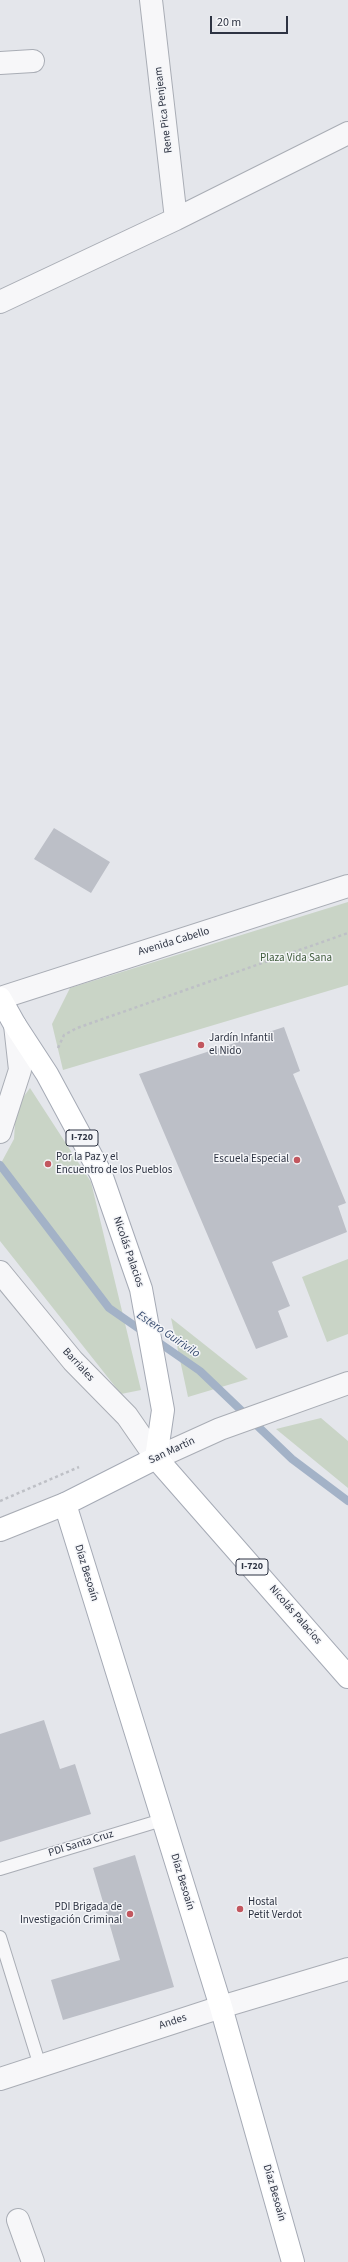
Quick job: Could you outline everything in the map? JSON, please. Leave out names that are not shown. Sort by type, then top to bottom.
[{"type":"main road","name":"Nicolás Palacios","points":[[0,998],[14,1025],[47,1074],[101,1174],[141,1289],[163,1410],[156,1458],[348,1677]]},
{"type":"main road","name":"San Martín","points":[[0,1530],[64,1504],[156,1458]]},
{"type":"main road","name":"Díaz Besoaín","points":[[64,1504],[221,2007],[293,2262]]},
{"type":"street","name":"Rene Pica Penjeam","points":[[151,0],[176,219]]},
{"type":"street","points":[[0,63],[33,61]]},
{"type":"street","points":[[0,302],[176,219],[348,133]]},
{"type":"street","name":"Avenida Cabello","points":[[0,998],[348,886]]},
{"type":"street","points":[[1,1130],[20,1070],[14,1025]]},
{"type":"street","name":"Barriales","points":[[0,1272],[73,1361],[126,1416],[156,1458]]},
{"type":"street","name":"San Martín","points":[[156,1458],[220,1429],[348,1383]]},
{"type":"street","name":"Andes","points":[[0,2079],[221,2007],[348,1969]]},
{"type":"street","points":[[18,2220],[33,2262]]},
{"type":"lane","name":"PDI Santa Cruz","points":[[0,1869],[162,1820]]},
{"type":"lane","points":[[0,1937],[40,2066]]},
{"type":"path","points":[[47,1074],[64,1035],[77,1028],[348,933]]},
{"type":"green space","name":"Plaza Vida Sana","points":[[348,902],[348,985],[63,1070],[52,1024],[70,988]]},
{"type":"green space","points":[[30,1088],[91,1182],[141,1390],[121,1394],[0,1241],[0,1165],[14,1139],[16,1107]]},
{"type":"green space","points":[[348,1259],[348,1334],[327,1342],[302,1277]]},
{"type":"green space","points":[[171,1318],[248,1379],[188,1397]]},
{"type":"green space","points":[[321,1418],[348,1441],[348,1488],[276,1429]]},
{"type":"building","points":[[54,828],[110,862],[91,893],[34,859]]},
{"type":"building","name":"Escuela Especial","points":[[284,1027],[300,1071],[293,1074],[346,1203],[338,1206],[347,1232],[272,1262],[290,1306],[278,1311],[288,1337],[256,1349],[139,1074]]},
{"type":"building","points":[[44,1720],[60,1769],[75,1764],[91,1814],[0,1842],[0,1734]]},
{"type":"building","name":"PDI Brigada de Investigación Criminal","points":[[135,1855],[174,1987],[63,2020],[51,1980],[120,1960],[93,1868]]},
{"type":"waterway","name":"Estero Guirivilo","points":[[0,1165],[109,1308],[200,1371],[292,1459],[348,1501]]},
{"type":"place","name":"Jardín Infantil el Nido","points":[[201,1045]]},
{"type":"place","name":"Escuela Especial","points":[[297,1160]]},
{"type":"place","name":"Por la Paz y el Encuentro de los Pueblos","points":[[48,1164]]},
{"type":"place","name":"Hostal Petit Verdot","points":[[240,1909]]},
{"type":"place","name":"PDI Brigada de Investigación Criminal","points":[[130,1914]]}]
